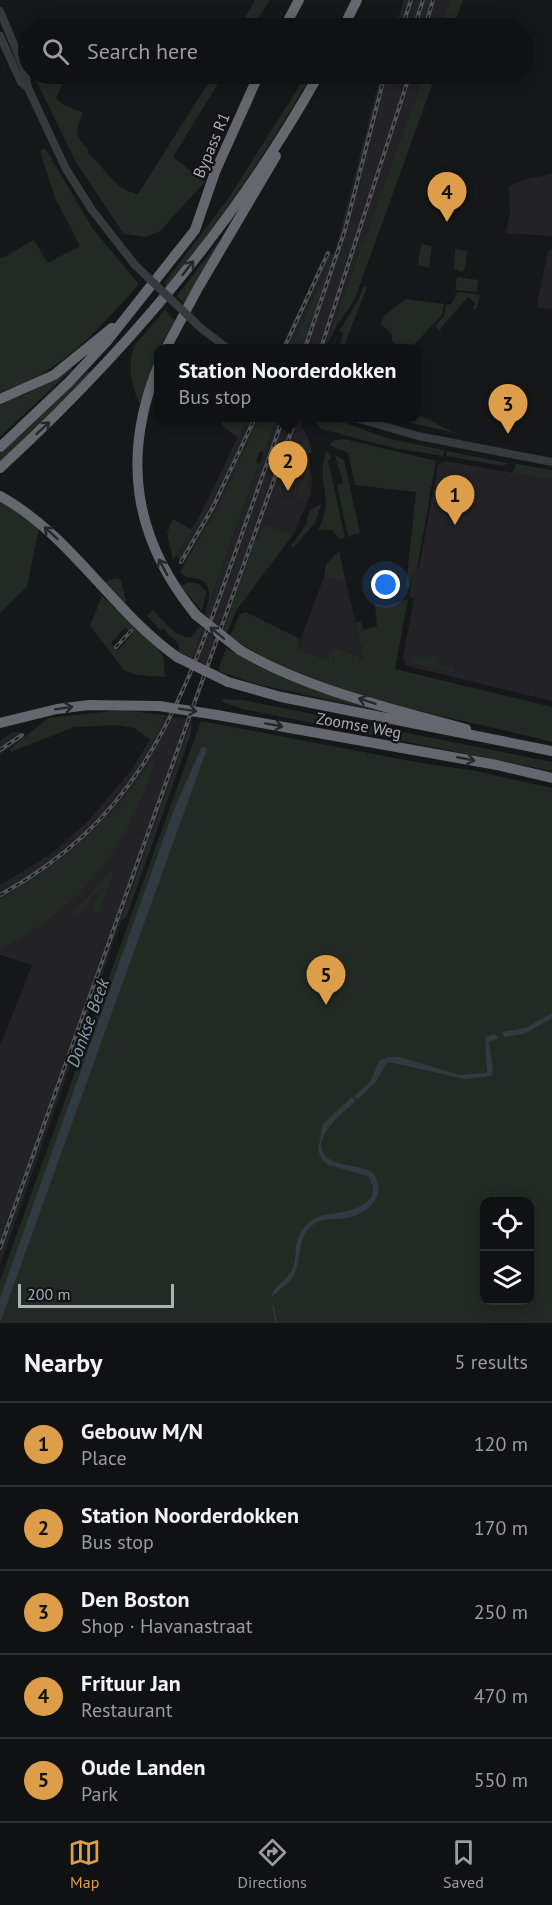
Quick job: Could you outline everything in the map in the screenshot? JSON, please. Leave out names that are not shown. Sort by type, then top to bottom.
[{"type":"highway","points":[[289,18],[299,0]]},
{"type":"highway","points":[[348,18],[357,0]]},
{"type":"highway","name":"Bypass R1","points":[[129,315],[195,230],[215,172],[255,84]]},
{"type":"highway","points":[[0,468],[71,401],[157,306],[223,221],[313,84]]},
{"type":"highway","points":[[168,344],[198,288],[297,120],[304,100]]},
{"type":"highway","points":[[0,399],[32,387],[63,369],[129,315]]},
{"type":"highway","points":[[0,447],[69,382],[129,315]]},
{"type":"highway","points":[[154,380],[140,426],[137,451],[138,489],[143,516],[157,554],[174,586],[196,615],[240,650],[276,669],[339,692],[547,750]]},
{"type":"highway","name":"Zoomse Weg","points":[[3,497],[45,528],[141,629],[177,657],[228,682],[323,706],[547,750]]},
{"type":"highway","name":"Zoomse Weg","points":[[2,724],[57,709],[88,705],[159,706],[485,763],[552,778]]},
{"type":"street","points":[[0,11],[18,53]]},
{"type":"street","points":[[0,36],[18,75]]},
{"type":"street","points":[[23,84],[28,88]]},
{"type":"street","points":[[28,84],[79,190],[135,264],[202,329],[222,344]]},
{"type":"street","points":[[371,422],[401,432],[552,462]]},
{"type":"shaded area","points":[[255,0],[270,0],[258,18],[245,18]]},
{"type":"shaded area","points":[[404,0],[450,0],[444,18],[398,18]]},
{"type":"shaded area","points":[[450,0],[463,0],[457,18],[444,18]]},
{"type":"shaded area","points":[[38,84],[62,84],[56,98],[62,104],[83,113],[77,133],[89,150],[87,153],[122,187],[138,194],[208,84],[218,84],[173,157],[205,182],[160,231],[145,237],[124,234],[77,164]]},
{"type":"shaded area","points":[[301,84],[306,84],[225,209],[167,287],[164,283],[228,199]]},
{"type":"shaded area","points":[[378,84],[420,84],[326,344],[283,344],[326,252],[334,255]]},
{"type":"shaded area","points":[[420,84],[432,84],[354,301],[326,344]]},
{"type":"shaded area","points":[[45,148],[93,229],[139,284],[93,333],[60,362],[21,384],[0,392],[0,259],[34,240],[48,263],[80,246],[55,198],[40,151]]},
{"type":"shaded area","points":[[552,174],[552,236],[506,233],[510,212],[509,186],[526,179]]},
{"type":"shaded area","points":[[220,242],[184,303],[177,296]]},
{"type":"shaded area","points":[[421,244],[432,246],[429,268],[418,265]]},
{"type":"shaded area","points":[[455,249],[467,251],[465,269],[462,272],[454,269]]},
{"type":"shaded area","points":[[552,249],[552,309],[539,308],[537,304],[548,251]]},
{"type":"shaded area","points":[[334,256],[303,344],[293,344]]},
{"type":"shaded area","points":[[457,277],[478,280],[477,292],[455,290]]},
{"type":"shaded area","points":[[364,286],[367,287],[345,344],[340,344],[343,333],[339,331]]},
{"type":"shaded area","points":[[458,292],[480,295],[476,310],[473,307],[476,304],[468,297],[440,329],[443,333],[435,326],[444,316],[446,305],[451,304]]},
{"type":"shaded area","points":[[406,299],[444,304],[442,315],[415,344],[392,342],[392,334],[381,324],[384,316]]},
{"type":"shaded area","points":[[165,310],[175,320],[161,344],[154,344],[154,363],[140,404],[131,375],[134,346]]},
{"type":"shaded area","points":[[71,367],[72,369],[0,437],[0,403],[26,394]]},
{"type":"shaded area","points":[[88,371],[91,374],[0,463],[0,453]]},
{"type":"shaded area","points":[[421,416],[455,433],[407,422],[421,422]]},
{"type":"shaded area","points":[[222,422],[245,422],[238,438],[222,425]]},
{"type":"shaded area","points":[[245,422],[258,422],[216,510],[184,564],[176,556],[201,513]]},
{"type":"shaded area","points":[[258,422],[275,422],[264,452],[260,451],[256,462],[259,464],[205,615],[209,595],[207,585],[198,579],[186,577],[180,572],[216,510]]},
{"type":"shaded area","points":[[275,422],[302,422],[312,452],[309,453],[312,482],[310,496],[293,535],[264,524],[258,539],[254,538],[223,630],[205,615]]},
{"type":"shaded area","points":[[316,422],[342,422],[390,439],[444,450],[443,456],[394,448],[321,429]]},
{"type":"shaded area","points":[[344,439],[436,461],[417,569],[412,572],[409,589],[406,586],[416,492],[355,485],[348,453],[329,445],[335,440]]},
{"type":"shaded area","points":[[308,441],[312,452],[307,454],[310,475],[301,500],[298,491],[307,466],[301,442]]},
{"type":"shaded area","points":[[447,451],[508,463],[503,466],[446,456]]},
{"type":"shaded area","points":[[326,452],[330,453],[331,459],[328,460],[345,538],[339,539],[332,530],[318,530],[323,518],[326,499],[323,463]]},
{"type":"shaded area","points":[[335,455],[344,460],[360,533],[348,536],[337,485],[343,483]]},
{"type":"shaded area","points":[[446,461],[552,480],[552,701],[407,666],[403,658],[414,599],[409,596],[412,571],[419,568],[438,465]]},
{"type":"shaded area","points":[[516,464],[552,470],[552,480],[512,473]]},
{"type":"shaded area","points":[[0,501],[39,528],[27,587],[0,613]]},
{"type":"shaded area","points":[[321,504],[315,523],[293,548],[291,546],[305,526],[310,510]]},
{"type":"shaded area","points":[[173,519],[192,530],[173,560],[167,533]]},
{"type":"shaded area","points":[[264,524],[293,535],[237,609],[227,633],[223,630],[254,538],[258,539]]},
{"type":"shaded area","points":[[339,551],[346,583],[324,577],[326,564]]},
{"type":"shaded area","points":[[324,577],[346,583],[365,659],[333,646],[328,660],[297,649]]},
{"type":"shaded area","points":[[115,578],[121,579],[126,602],[123,603],[105,582]]},
{"type":"shaded area","points":[[189,582],[199,584],[206,592],[202,611],[181,586]]},
{"type":"shaded area","points":[[102,596],[157,648],[163,656],[165,677],[137,675],[124,670],[90,626]],"holes":[[[125,627],[133,634],[118,650],[111,644]]]},
{"type":"shaded area","points":[[408,599],[395,669],[552,707],[552,742],[343,690],[302,675],[264,657],[230,636],[240,614],[246,612],[300,639],[297,649],[328,660],[333,646],[364,659],[356,623],[361,621],[363,630],[377,626],[375,604],[387,606]]},
{"type":"shaded area","points":[[153,610],[181,635],[192,637],[200,626],[203,628],[192,658],[179,652],[178,643],[164,629],[160,630],[147,616]]},
{"type":"shaded area","points":[[203,628],[218,642],[209,667],[192,658]]},
{"type":"shaded area","points":[[226,648],[285,678],[381,711],[256,684],[218,671]]},
{"type":"shaded area","points":[[408,654],[422,660],[433,655],[440,657],[436,662],[442,668],[445,666],[455,669],[454,673],[414,663]]},
{"type":"shaded area","points":[[223,699],[243,700],[552,762],[552,771],[243,709],[222,702]]},
{"type":"shaded area","points":[[121,710],[165,715],[152,741],[134,728],[116,725],[74,727],[11,752],[10,749],[48,718]]},
{"type":"shaded area","points":[[165,715],[192,720],[0,1265],[0,1046],[32,965],[0,955],[0,885],[52,853],[88,821],[130,772]]},
{"type":"shaded area","points":[[192,720],[191,733],[126,918],[121,920]]},
{"type":"shaded area","points":[[201,721],[421,763],[471,770],[552,788],[552,1323],[0,1323],[0,1281]]},
{"type":"shaded area","points":[[12,732],[19,732],[24,738],[0,755],[0,741]]},
{"type":"shaded area","points":[[202,746],[207,749],[0,1323],[0,1298],[173,812]]},
{"type":"shaded area","points":[[156,756],[133,817],[118,845],[100,870],[56,915],[29,933],[0,948],[0,899],[49,868],[86,838],[119,804]]},
{"type":"shaded area","points":[[112,870],[114,871],[99,913],[92,909],[98,896],[94,893],[85,910],[67,919]]},
{"type":"shaded area","points":[[552,1013],[552,1018],[524,1034],[504,1037],[502,1032],[526,1028]]},
{"type":"shaded area","points":[[495,1034],[498,1038],[489,1042],[493,1071],[491,1076],[465,1079],[389,1062],[376,1082],[358,1099],[354,1096],[370,1082],[379,1061],[388,1057],[400,1057],[459,1075],[487,1073],[485,1037]]},
{"type":"shaded area","points":[[352,1097],[356,1101],[328,1129],[321,1146],[324,1154],[332,1161],[373,1173],[379,1189],[377,1196],[368,1208],[354,1216],[314,1224],[303,1240],[295,1273],[290,1281],[272,1296],[275,1289],[291,1272],[299,1237],[308,1223],[325,1215],[363,1205],[372,1197],[373,1187],[368,1176],[328,1165],[322,1160],[318,1150],[323,1124]]},
{"type":"waterway","points":[[273,1306],[276,1323]]},
{"type":"railway","points":[[405,18],[411,0]]},
{"type":"railway","points":[[417,18],[423,0]]},
{"type":"railway","points":[[428,18],[433,0]]},
{"type":"railway","points":[[306,344],[345,230],[382,84]]},
{"type":"railway","points":[[322,344],[407,84]]},
{"type":"railway","points":[[286,344],[328,253]]},
{"type":"railway","points":[[181,562],[213,507],[253,422]]},
{"type":"railway","points":[[0,895],[45,867],[83,836],[115,802],[142,766],[165,726],[204,639],[282,422]]},
{"type":"railway","points":[[0,1248],[295,422]]},
{"type":"railway","points":[[116,647],[131,631]]},
{"type":"railway","points":[[0,750],[22,735]]},
{"type":"place","name":"Frituur Jan","points":[[447,222]]},
{"type":"place","name":"Den Boston","points":[[508,434]]},
{"type":"place","name":"Station Noorderdokken","points":[[288,491]]},
{"type":"place","name":"Gebouw M/N","points":[[455,525]]},
{"type":"place","name":"Oude Landen","points":[[326,1005]]},
{"type":"water label","name":"Donkse Beek","points":[[88,1023]]}]
